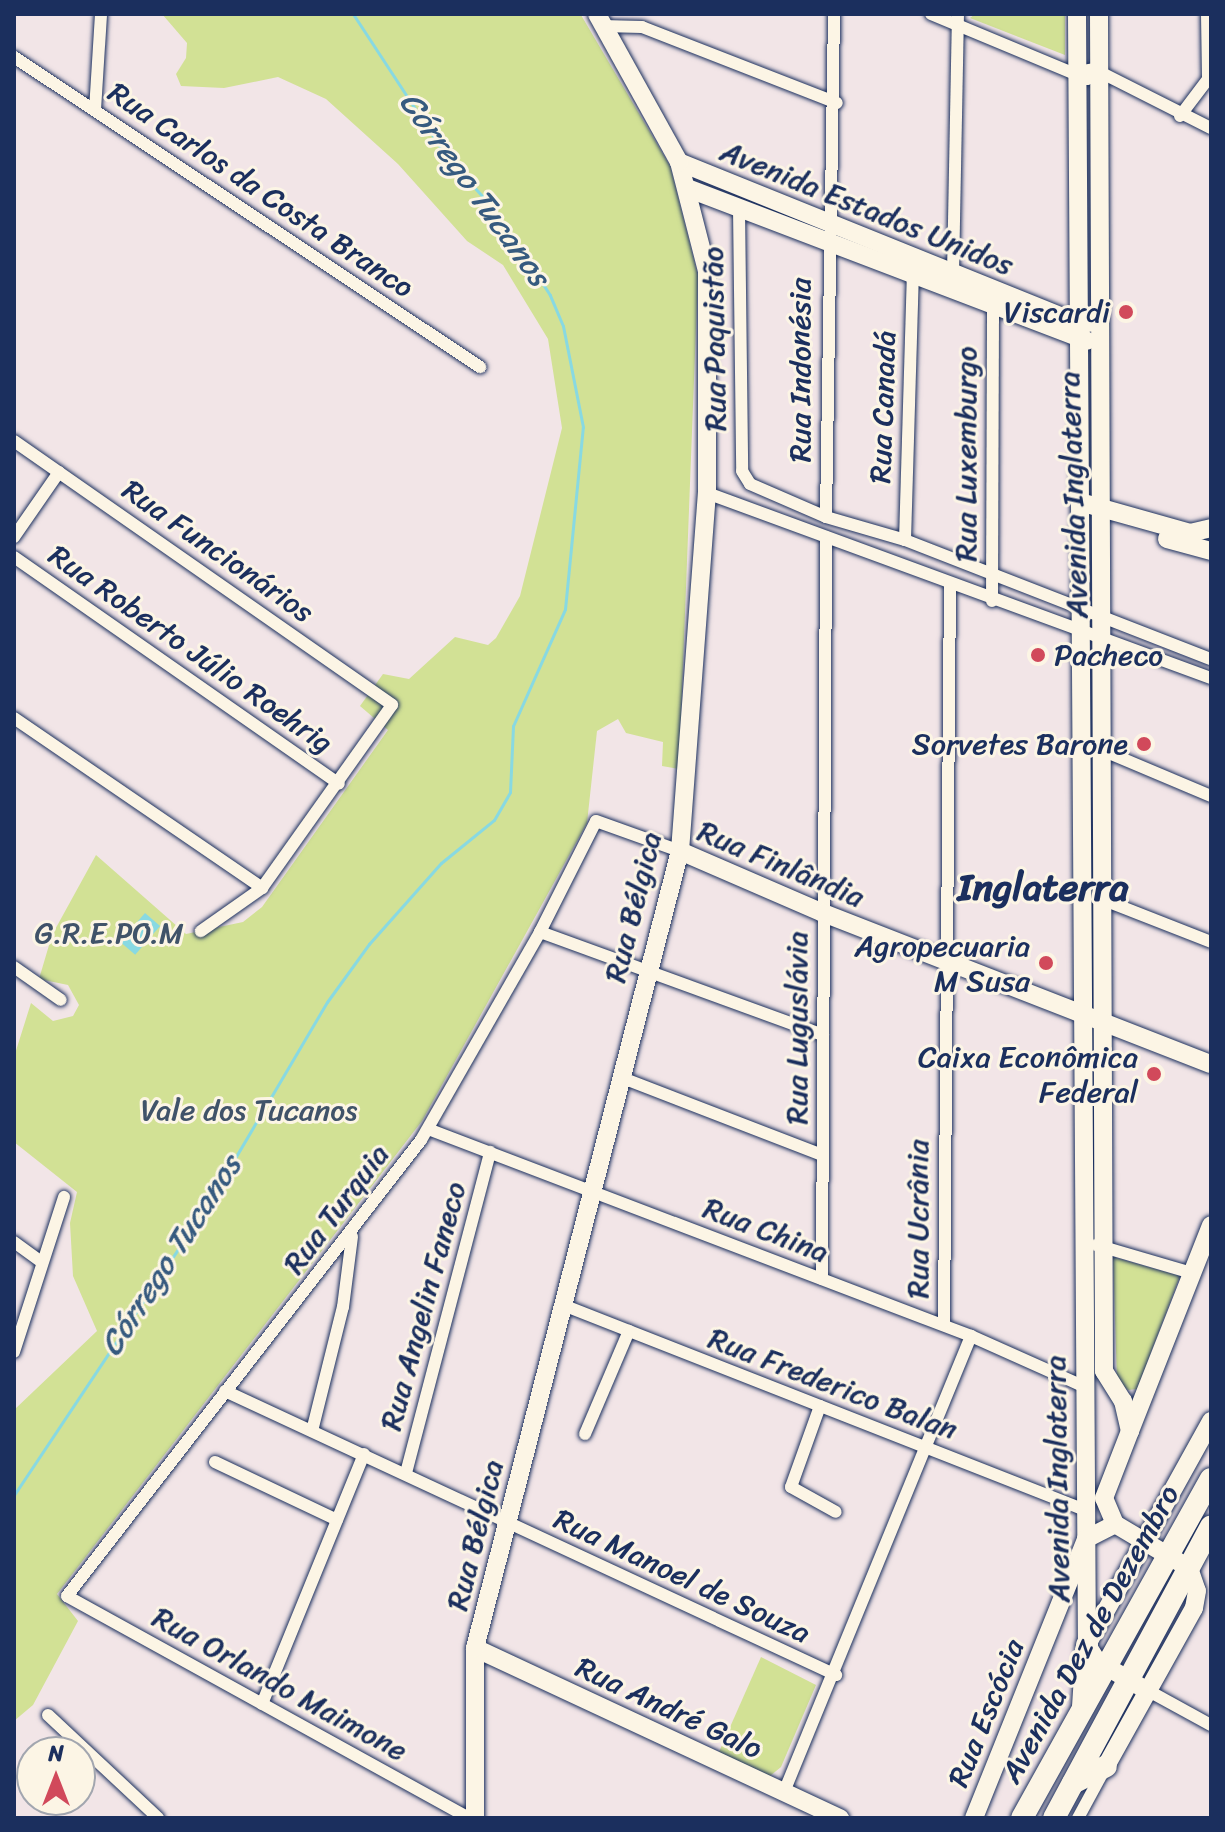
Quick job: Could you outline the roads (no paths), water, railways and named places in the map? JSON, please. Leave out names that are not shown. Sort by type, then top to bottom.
[{"type":"highway","name":"Avenida Dez de Dezembro","points":[[1022,1818],[1211,1479]]},
{"type":"highway","name":"Avenida Dez de Dezembro","points":[[1054,1818],[1073,1783],[1138,1685],[1189,1568],[1211,1527]]},
{"type":"highway","points":[[1083,1708],[1087,1645]]},
{"type":"highway","points":[[1073,1783],[1106,1766]]},
{"type":"street","points":[[95,110],[101,14]]},
{"type":"street","name":"Rua Indonésia","points":[[826,517],[827,242],[837,103],[834,14]]},
{"type":"street","points":[[931,14],[958,20],[1077,72],[1089,68],[1180,116],[1211,128]]},
{"type":"street","name":"Avenida Inglaterra","points":[[1077,14],[1087,332],[1105,638],[1102,750],[1091,822]]},
{"type":"street","name":"Avenida Inglaterra","points":[[1099,14],[1100,73],[1078,509],[1091,822],[1084,1015],[1083,1386],[1087,1645],[1106,1666],[1138,1685]]},
{"type":"street","points":[[1180,116],[1210,77],[1207,14]]},
{"type":"street","points":[[600,20],[642,27],[837,103]]},
{"type":"street","name":"Rua Bélgica","points":[[472,1818],[475,1648],[647,969],[680,851],[707,493],[707,271],[679,162],[600,20]]},
{"type":"street","points":[[953,273],[958,20]]},
{"type":"street","name":"Rua Carlos da Costa Branco","points":[[14,57],[480,367]]},
{"type":"street","name":"Avenida Estados Unidos","points":[[679,162],[953,273],[1087,332]]},
{"type":"street","name":"Avenida Estados Unidos","points":[[687,188],[993,308],[1087,332]]},
{"type":"street","name":"Rua Paquistão","points":[[739,208],[742,471],[750,484],[826,517]]},
{"type":"street","name":"Rua Canadá","points":[[905,540],[913,276]]},
{"type":"street","name":"Rua Luxemburgo","points":[[992,601],[993,308]]},
{"type":"street","name":"Rua Funcionários","points":[[14,441],[392,705],[339,784]]},
{"type":"street","points":[[14,537],[59,472]]},
{"type":"street","points":[[707,493],[992,601],[1105,638],[1211,678]]},
{"type":"street","points":[[1078,509],[1190,533],[1211,528]]},
{"type":"street","points":[[1097,512],[1211,551]]},
{"type":"street","points":[[826,517],[905,540],[1211,659]]},
{"type":"street","name":"Rua Luguslávia","points":[[822,1279],[826,537]]},
{"type":"street","name":"Rua Roberto Júlio Roehrig","points":[[14,557],[339,784]]},
{"type":"street","name":"Rua Ucrânia","points":[[944,1325],[950,585]]},
{"type":"street","points":[[14,718],[262,888]]},
{"type":"street","points":[[1102,750],[1211,796]]},
{"type":"street","points":[[201,931],[262,888],[339,784]]},
{"type":"street","name":"Rua Finlândia","points":[[596,821],[680,851],[945,962],[1211,1064]]},
{"type":"street","name":"Rua Turquia","points":[[67,1596],[225,1391],[353,1234],[428,1129],[540,932],[596,821]]},
{"type":"street","name":"Avenida Inglaterra","points":[[1091,842],[1099,898],[1105,1024],[1105,1377],[1123,1401],[1130,1431],[1105,1483],[1107,1511],[1115,1524],[1189,1568]]},
{"type":"street","points":[[1099,898],[1211,942]]},
{"type":"street","points":[[540,932],[823,1035]]},
{"type":"street","points":[[14,967],[61,1000]]},
{"type":"street","points":[[620,1077],[822,1155]]},
{"type":"street","name":"Rua China","points":[[428,1129],[944,1325],[1083,1386]]},
{"type":"street","name":"Rua Angelin Faneco","points":[[406,1473],[490,1152]]},
{"type":"street","points":[[14,1352],[64,1197]]},
{"type":"street","points":[[1130,1431],[1211,1225]]},
{"type":"street","points":[[312,1431],[343,1307],[353,1234]]},
{"type":"street","points":[[14,1242],[42,1262]]},
{"type":"street","points":[[1085,1244],[1105,1245],[1192,1273]]},
{"type":"street","name":"Rua Frederico Balan","points":[[563,1305],[1085,1510]]},
{"type":"street","points":[[585,1434],[629,1331]]},
{"type":"street","points":[[784,1792],[836,1675],[971,1336]]},
{"type":"street","points":[[1083,1386],[1105,1377]]},
{"type":"street","points":[[1123,1401],[1150,1381]]},
{"type":"street","name":"Rua Manoel de Souza","points":[[225,1391],[836,1675]]},
{"type":"street","points":[[820,1406],[791,1487],[836,1512]]},
{"type":"street","points":[[1087,1645],[1211,1421]]},
{"type":"street","points":[[262,1704],[364,1454]]},
{"type":"street","points":[[215,1462],[337,1520]]},
{"type":"street","points":[[1086,1539],[1115,1524]]},
{"type":"street","name":"Rua Escócia","points":[[974,1818],[1086,1539]]},
{"type":"street","name":"Rua Orlando Maimone","points":[[67,1596],[472,1818]]},
{"type":"street","name":"Rua André Galo","points":[[475,1648],[840,1818]]},
{"type":"street","points":[[1078,1818],[1106,1766],[1138,1685],[1211,1725]]},
{"type":"street","points":[[48,1715],[158,1818]]},
{"type":"water","points":[[145,913],[160,926],[135,955],[120,942]]},
{"type":"waterway","name":"Córrego Tucanos","points":[[14,1495],[205,1209],[327,1002],[369,944],[441,863],[494,820],[510,792],[513,726],[565,609],[583,427],[563,326],[550,295],[494,209],[446,156],[353,14]]},
{"type":"place","name":"Viscardi","points":[[1126,312]]},
{"type":"place","name":"Pacheco","points":[[1038,655]]},
{"type":"place","name":"Sorvetes Barone","points":[[1144,744]]},
{"type":"place","name":"Agropecuaria M Susa","points":[[1046,963]]},
{"type":"place","name":"Caixa Econômica Federal","points":[[1154,1074]]},
{"type":"district","name":"Inglaterra","points":[[1043,888]]},
{"type":"park label","name":"G.R.E.PO.M","points":[[109,933]]},
{"type":"park label","name":"Vale dos Tucanos","points":[[249,1110]]}]
